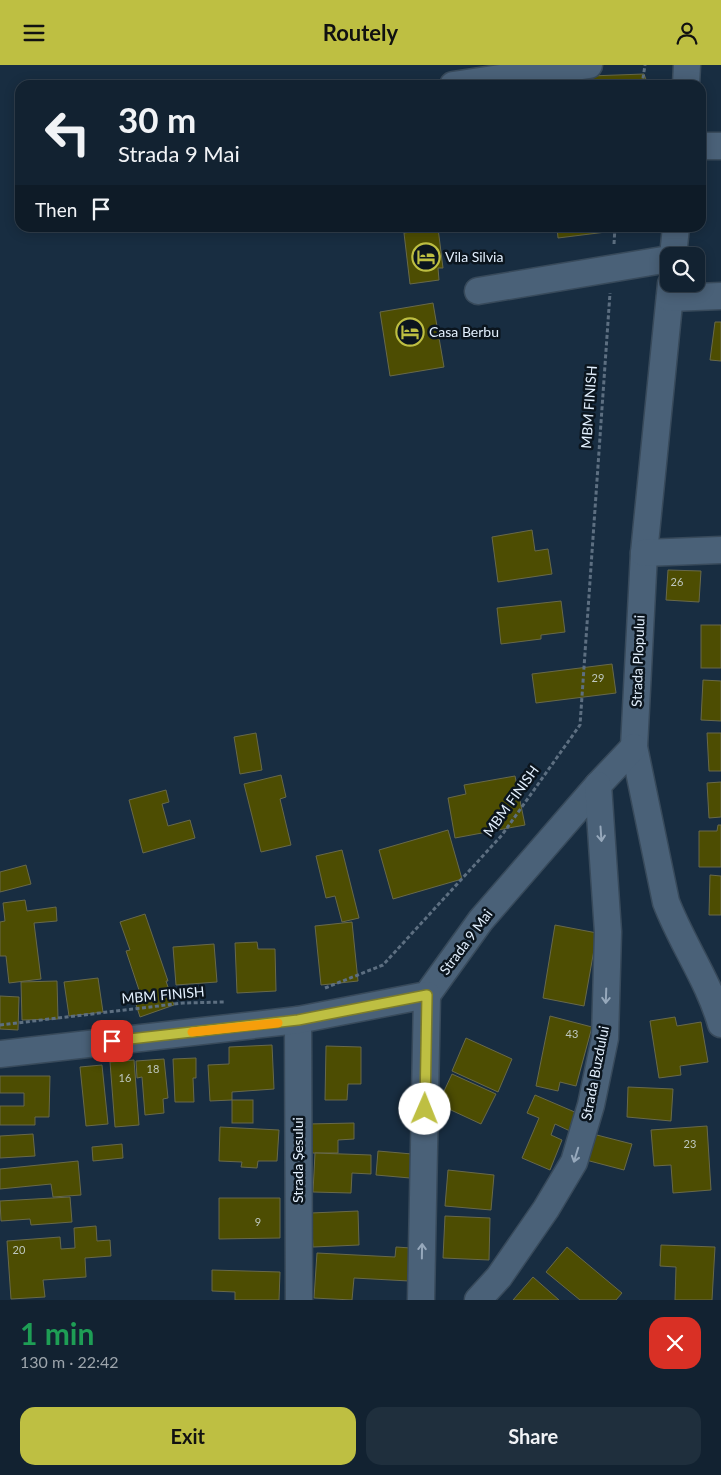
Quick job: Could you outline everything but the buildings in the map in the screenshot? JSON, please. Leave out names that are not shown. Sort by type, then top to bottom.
[{"type":"street","points":[[487,80],[590,65]]},
{"type":"street","points":[[686,80],[687,65]]},
{"type":"street","points":[[706,147],[721,146]]},
{"type":"street","points":[[674,247],[675,232]]},
{"type":"street","points":[[478,291],[660,261]]},
{"type":"street","name":"Strada Plopului","points":[[670,292],[644,553],[634,747],[666,901],[674,924],[715,1001],[721,1024]]},
{"type":"street","points":[[680,292],[721,296]]},
{"type":"street","points":[[644,553],[721,550]]},
{"type":"street","name":"Strada 9 Mai","points":[[427,995],[481,920],[598,785],[634,747]]},
{"type":"street","name":"Strada Buzdului","points":[[478,1300],[499,1277],[540,1217],[574,1162],[590,1105],[605,1038],[608,932],[598,785]]},
{"type":"street","points":[[0,1054],[298,1020],[427,995],[421,1300]]},
{"type":"street","name":"Strada Șesului","points":[[298,1020],[299,1300]]},
{"type":"path","points":[[643,80],[645,65]]},
{"type":"path","points":[[614,247],[615,232]]},
{"type":"path","name":"MBM FINISH","points":[[322,990],[383,965],[502,835],[580,725],[610,285]]},
{"type":"path","name":"MBM FINISH","points":[[0,1025],[183,1003],[230,1002]]},
{"type":"slow traffic","points":[[192,1032],[278,1023]]},
{"type":"place","name":"Vila Silvia","points":[[426,257]]},
{"type":"place","name":"Casa Berbu","points":[[410,332]]},
{"type":"route","points":[[112,1041],[298,1020],[427,995],[425,1109]]}]
